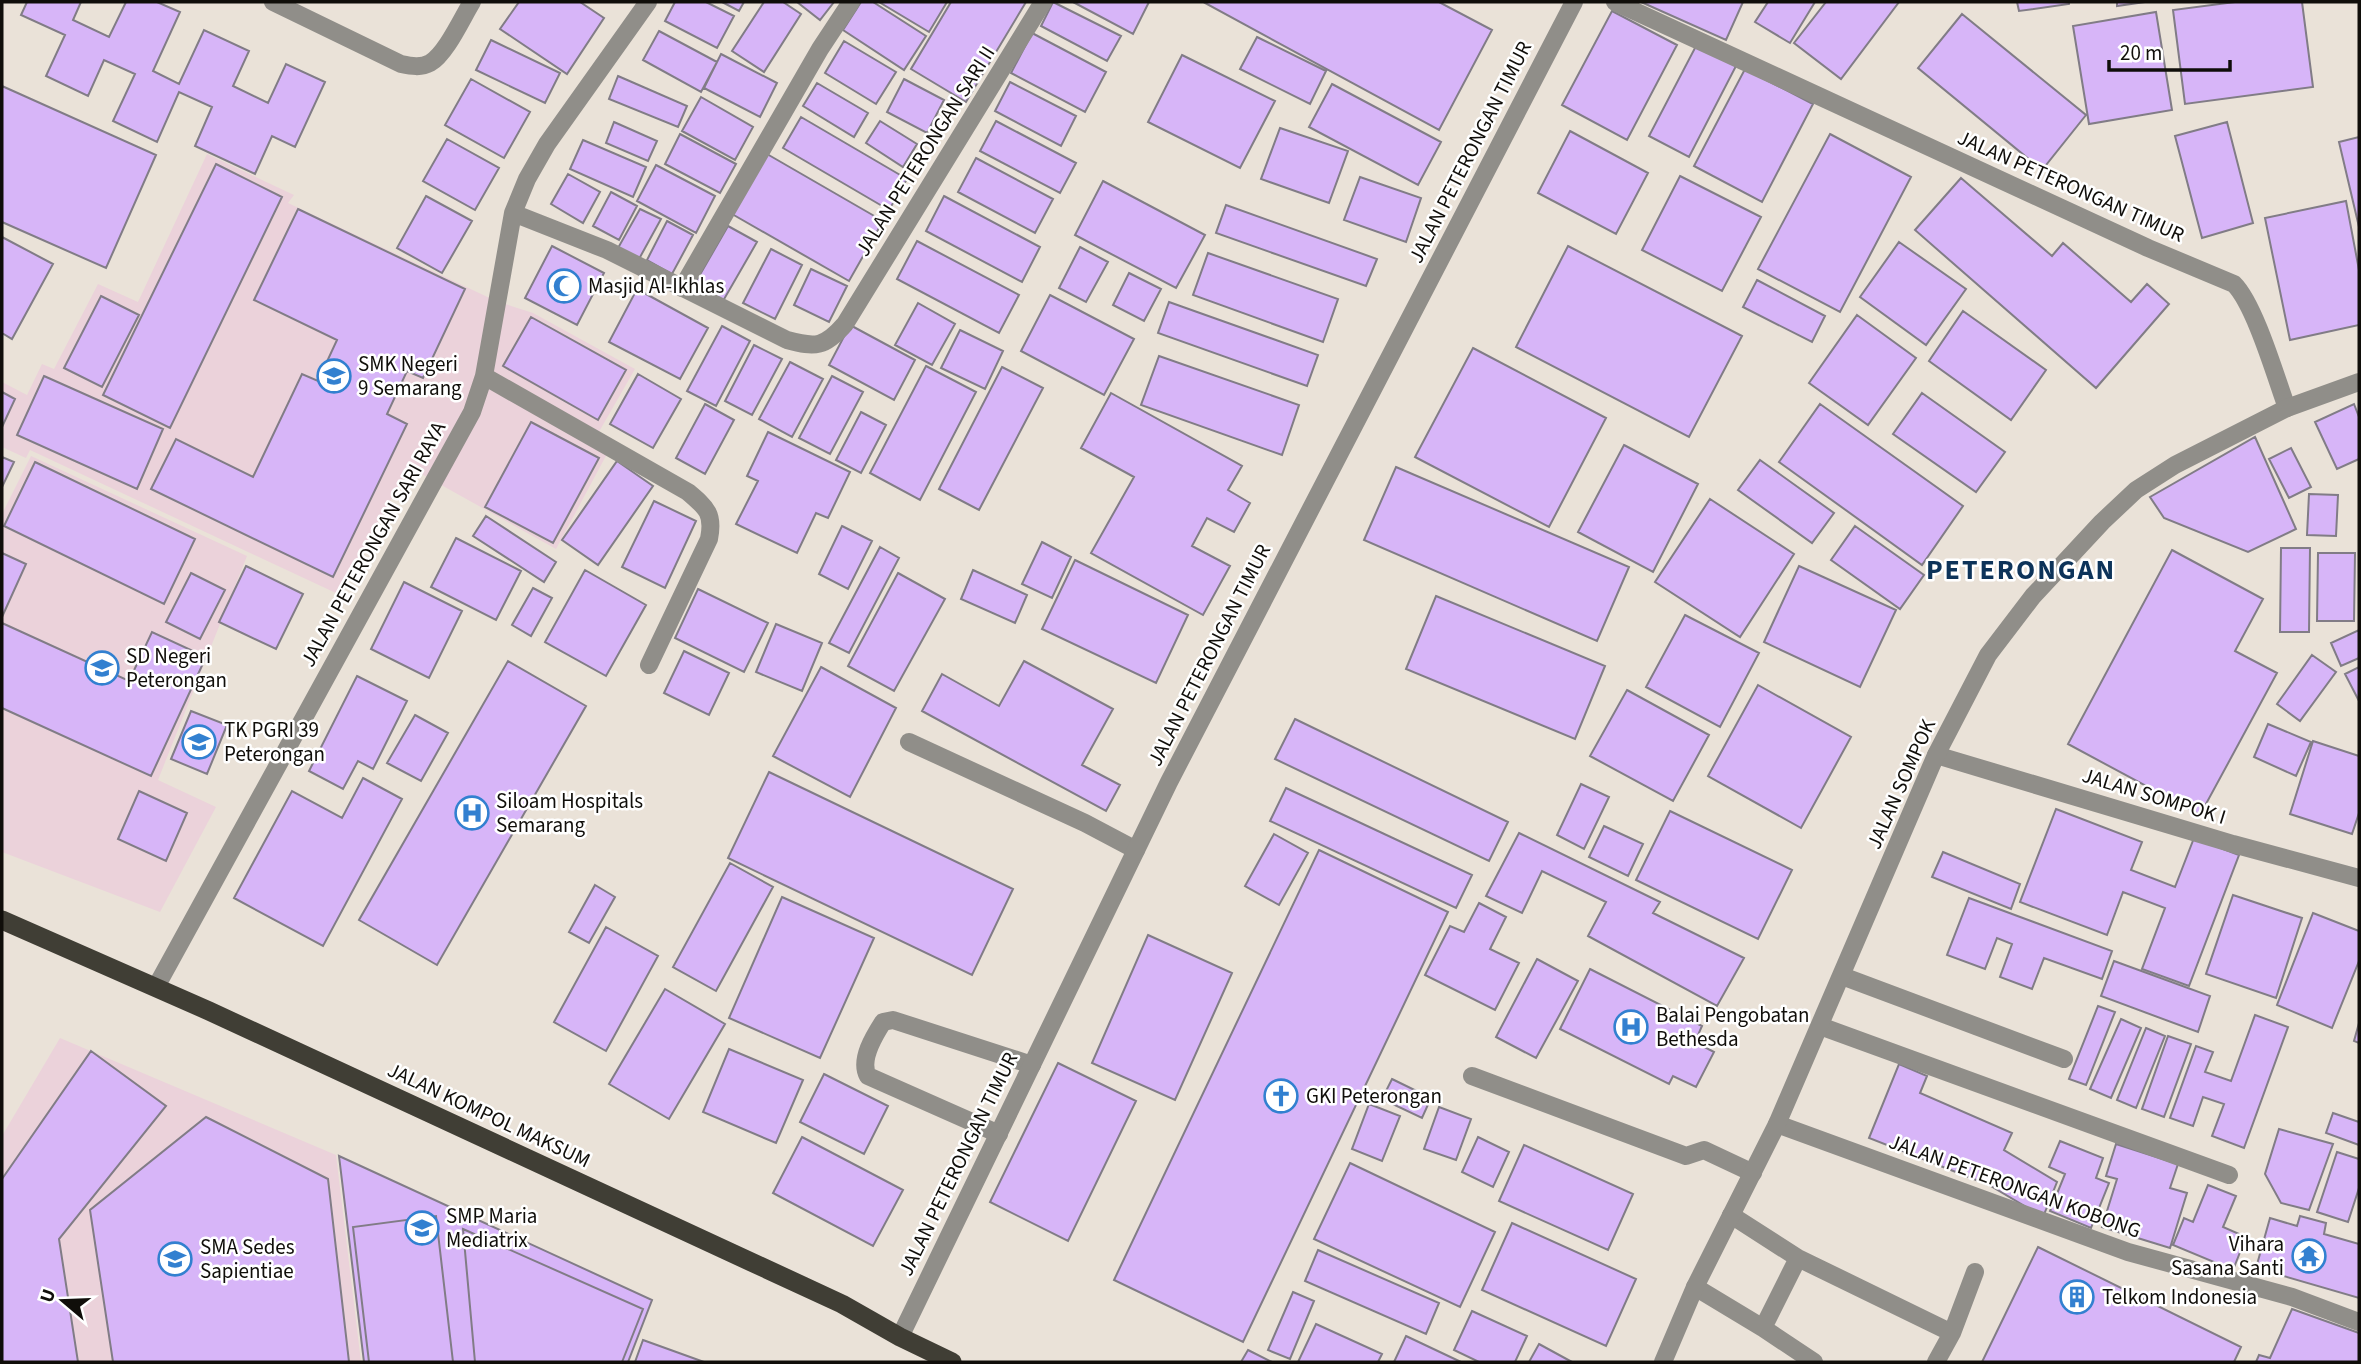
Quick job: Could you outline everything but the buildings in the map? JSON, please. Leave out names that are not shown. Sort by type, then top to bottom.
[{"type":"highway","name":"JALAN KOMPOL MAKSUM","points":[[2,920],[156,987],[830,1298],[952,1362]]},
{"type":"street","points":[[272,2],[401,64],[420,67],[439,55],[472,2]]},
{"type":"street","name":"JALAN PETERONGAN SARI RAYA","points":[[156,987],[466,422],[484,376],[513,213],[527,179],[547,144],[648,2]]},
{"type":"street","points":[[513,213],[607,250],[682,288],[820,49],[851,2]]},
{"type":"street","name":"JALAN PETERONGAN SARI II","points":[[682,288],[787,340],[815,346],[826,343],[845,324],[1044,2]]},
{"type":"street","name":"JALAN PETERONGAN TIMUR","points":[[900,1337],[1169,782],[1574,2]]},
{"type":"street","name":"JALAN PETERONGAN TIMUR","points":[[1615,2],[2148,248],[2234,284],[2257,327],[2287,408]]},
{"type":"street","points":[[484,376],[688,492],[710,516],[712,523],[709,539],[649,666]]},
{"type":"street","name":"JALAN SOMPOK","points":[[1663,1362],[1695,1287],[1777,1124],[1936,755],[1988,655],[2033,596],[2136,490],[2175,465],[2287,408],[2359,382]]},
{"type":"street","points":[[909,742],[1085,823],[1136,850]]},
{"type":"street","name":"JALAN SOMPOK I","points":[[1936,755],[2233,844],[2359,878]]},
{"type":"street","points":[[1842,976],[2064,1059]]},
{"type":"street","points":[[999,1134],[868,1076],[865,1062],[875,1035],[883,1022],[907,1022],[1032,1065]]},
{"type":"street","points":[[1820,1026],[2228,1175]]},
{"type":"street","points":[[1472,1076],[1686,1156],[1704,1150],[1753,1172]]},
{"type":"street","name":"JALAN PETERONGAN KOBONG","points":[[1777,1124],[2128,1252],[2292,1297],[2359,1322]]},
{"type":"street","points":[[1731,1214],[1798,1258],[1952,1334]]},
{"type":"street","points":[[1763,1328],[1798,1258]]},
{"type":"street","points":[[1936,1362],[1952,1334],[1975,1272]]},
{"type":"street","points":[[1695,1287],[1814,1362]]},
{"type":"shaded area","name":"SMK Negeri 9 Semarang","points":[[207,154],[294,195],[288,203],[496,301],[533,313],[635,369],[592,444],[608,452],[556,549],[409,467],[338,594],[30,450],[26,458],[2,447],[2,382],[27,395],[42,364],[54,369],[98,284],[138,302]]},
{"type":"shaded area","name":"SD Negeri Peterongan","points":[[31,456],[247,556],[158,780],[216,807],[160,912],[2,852],[2,514]]},
{"type":"shaded area","name":"SMA Sedes Sapientiae","points":[[60,1038],[336,1155],[361,1362],[2,1362],[2,1136]]},
{"type":"place","name":"Masjid Al-Ikhlas","points":[[564,286]]},
{"type":"place","name":"SMK Negeri 9 Semarang","points":[[334,376]]},
{"type":"place","name":"SD Negeri Peterongan","points":[[102,668]]},
{"type":"place","name":"TK PGRI 39 Peterongan","points":[[199,742]]},
{"type":"place","name":"Siloam Hospitals Semarang","points":[[472,813]]},
{"type":"place","name":"Balai Pengobatan Bethesda","points":[[1631,1027]]},
{"type":"place","name":"GKI Peterongan","points":[[1281,1096]]},
{"type":"place","name":"SMP Maria Mediatrix","points":[[422,1228]]},
{"type":"place","name":"Vihara Sasana Santi","points":[[2309,1256]]},
{"type":"place","name":"SMA Sedes Sapientiae","points":[[175,1259]]},
{"type":"place","name":"Telkom Indonesia","points":[[2077,1297]]},
{"type":"district","name":"PETERONGAN","points":[[2021,569]]}]
